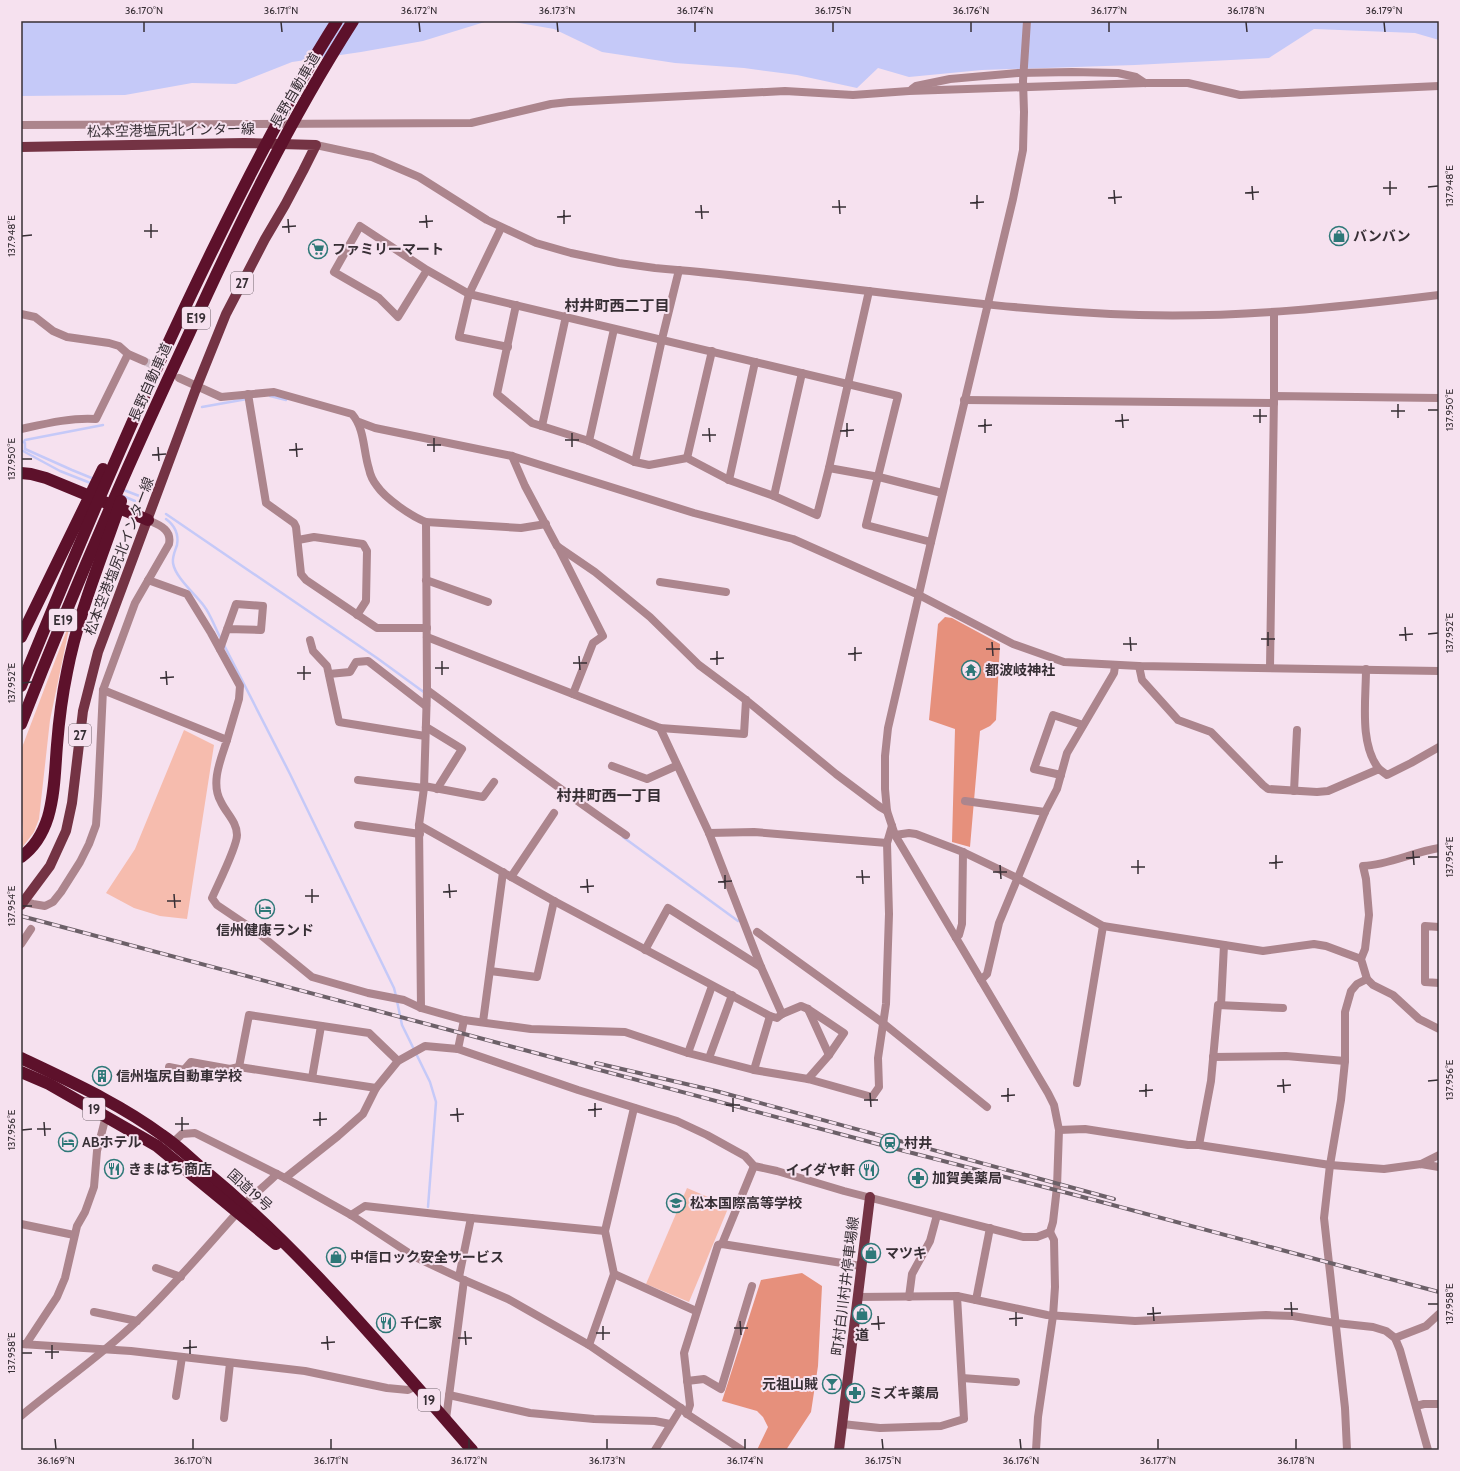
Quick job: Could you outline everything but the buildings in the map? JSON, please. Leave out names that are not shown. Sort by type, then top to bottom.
[{"type":"highway","name":"長野自動車道","points":[[90,508],[259,155],[295,90],[337,21]]},
{"type":"highway","name":"長野自動車道","points":[[111,518],[163,389],[213,281],[275,156],[308,96],[353,21]]},
{"type":"highway","points":[[21,473],[38,476],[148,520]]},
{"type":"highway","points":[[21,479],[39,480],[58,484]]},
{"type":"highway","points":[[21,637],[90,508]]},
{"type":"highway","name":"E19","points":[[21,686],[90,508]]},
{"type":"highway","points":[[21,857],[32,848],[38,839],[50,808],[54,784],[61,708],[67,671],[111,518]]},
{"type":"highway","name":"E19","points":[[21,724],[111,518]]},
{"type":"highway","name":"国道19号","points":[[21,1058],[136,1117],[172,1143],[290,1255],[310,1267],[342,1301],[472,1450]]},
{"type":"highway","name":"国道19号","points":[[21,1072],[49,1084],[156,1146],[241,1209]]},
{"type":"main road","name":"松本空港塩尻北インター線","points":[[21,147],[244,143],[316,145],[285,205],[264,239],[226,314],[197,386],[98,652],[84,711],[75,788],[69,818],[56,854],[42,878],[23,898]]},
{"type":"main road","name":"町村白川村井停車場線","points":[[839,1450],[870,1197]]},
{"type":"street","points":[[1027,21],[1023,150],[1013,199],[942,493],[888,728],[885,761],[885,789],[887,811],[896,835],[1054,1105],[1059,1130],[1055,1208],[1050,1232],[1054,1240],[1055,1287],[1053,1316],[1038,1418],[1036,1450]]},
{"type":"street","points":[[909,91],[916,86],[950,79],[1018,73],[1118,73],[1136,77],[1145,83]]},
{"type":"street","points":[[21,125],[471,123],[551,104],[569,102],[785,90],[852,95],[1024,84],[1188,83],[1240,94],[1439,86]]},
{"type":"street","points":[[316,145],[372,157],[419,178],[502,228],[536,242],[571,253],[619,263],[987,304],[1062,311],[1141,315],[1274,312],[1439,295]]},
{"type":"street","points":[[427,270],[398,317],[379,298],[334,272],[360,226],[427,270],[469,294],[898,396],[866,525],[931,542]]},
{"type":"street","points":[[502,228],[469,294],[459,337],[508,347]]},
{"type":"street","points":[[635,462],[679,270]]},
{"type":"street","points":[[516,305],[497,394],[532,423],[589,441],[635,462],[649,465],[687,458],[729,480],[774,496],[817,515],[869,291]]},
{"type":"street","points":[[1270,668],[1274,312]]},
{"type":"street","points":[[21,314],[35,317],[53,331],[68,337],[109,343],[119,346],[128,354],[144,361]]},
{"type":"street","points":[[542,426],[566,316]]},
{"type":"street","points":[[589,441],[614,329]]},
{"type":"street","points":[[687,458],[712,351]]},
{"type":"street","points":[[21,429],[56,422],[88,418],[96,419],[128,354]]},
{"type":"street","points":[[729,480],[755,362]]},
{"type":"street","points":[[774,496],[802,373]]},
{"type":"street","points":[[179,378],[221,396],[274,392],[352,414],[359,422],[375,428],[512,456],[694,513],[793,539],[919,595],[1012,644],[1048,657],[1071,663],[1115,666],[1439,671]]},
{"type":"street","points":[[248,394],[266,503],[294,523],[298,540],[301,574],[306,580],[377,628],[427,632],[573,694],[660,728],[744,734],[746,700]]},
{"type":"street","points":[[964,400],[1439,398]]},
{"type":"street","points":[[359,422],[369,469],[376,485],[385,495],[417,518],[426,522],[522,528],[546,524]]},
{"type":"street","points":[[512,456],[525,486],[603,636],[593,643],[573,694]]},
{"type":"street","points":[[829,468],[878,477],[942,493]]},
{"type":"street","points":[[23,898],[33,904],[46,906],[53,902],[80,862],[96,825],[103,690],[135,603],[170,540],[170,536],[165,529],[148,520]]},
{"type":"street","points":[[421,1008],[419,825],[424,787],[427,690],[426,522]]},
{"type":"street","points":[[298,540],[314,537],[363,544],[367,551],[366,601],[357,614]]},
{"type":"street","points":[[557,546],[595,572],[650,617],[699,665],[746,700],[836,774],[887,811]]},
{"type":"street","points":[[148,580],[187,594],[240,686],[240,699],[217,775],[216,793],[220,802],[236,826],[237,840],[212,898],[216,905],[257,932],[312,977],[363,992],[404,1000],[421,1008],[464,1020],[531,1029],[625,1032],[688,1053],[754,1070],[808,1079],[872,1097],[879,1087],[878,1058],[886,1004],[889,914],[887,843],[892,826]]},
{"type":"street","points":[[426,580],[488,602]]},
{"type":"street","points":[[660,582],[726,592]]},
{"type":"street","points":[[220,649],[227,629],[236,604],[263,606],[260,630],[227,629]]},
{"type":"street","points":[[310,640],[314,651],[327,666],[339,722],[425,736]]},
{"type":"street","points":[[329,674],[350,672],[356,662],[368,661],[426,706]]},
{"type":"street","points":[[981,980],[987,974],[999,923],[1045,812],[1057,789],[1067,753],[1114,673],[1115,666]]},
{"type":"street","points":[[1138,666],[1142,680],[1178,720],[1211,732],[1268,789],[1317,792],[1328,791],[1379,769]]},
{"type":"street","points":[[1366,669],[1365,733],[1367,747],[1374,763],[1379,769],[1387,775],[1439,747]]},
{"type":"street","points":[[103,690],[227,740]]},
{"type":"street","points":[[427,690],[494,738],[593,813],[626,835]]},
{"type":"street","points":[[1061,775],[1034,769],[1052,715],[1083,725]]},
{"type":"street","points":[[426,727],[462,749],[437,789]]},
{"type":"street","points":[[660,728],[676,766],[709,833],[761,967],[782,1014]]},
{"type":"street","points":[[1294,791],[1297,730]]},
{"type":"street","points":[[612,766],[647,779],[676,766]]},
{"type":"street","points":[[358,780],[424,787],[483,798],[494,782]]},
{"type":"street","points":[[965,801],[1045,812]]},
{"type":"street","points":[[483,1022],[490,971],[507,874],[554,813]]},
{"type":"street","points":[[358,824],[420,834]]},
{"type":"street","points":[[419,825],[554,901],[770,1016],[777,1018],[782,1014],[801,1006],[808,1009],[844,1033],[829,1055],[808,1079]]},
{"type":"street","points":[[709,833],[754,832],[887,843]]},
{"type":"street","points":[[896,835],[909,833],[916,834],[963,852],[1017,878],[1103,926],[1263,951],[1314,944],[1326,946],[1361,959]]},
{"type":"street","points":[[1439,848],[1425,850],[1376,865],[1363,866],[1366,879],[1369,915],[1365,949],[1361,959],[1367,979],[1373,985],[1393,995],[1420,1019],[1439,1029]]},
{"type":"street","points":[[956,938],[959,935],[962,924],[963,852]]},
{"type":"street","points":[[490,971],[537,977],[554,901]]},
{"type":"street","points":[[645,950],[668,908],[761,967]]},
{"type":"street","points":[[1077,1082],[1103,926]]},
{"type":"street","points":[[1439,926],[1425,926],[1425,982],[1439,983]]},
{"type":"street","points":[[21,944],[31,929]]},
{"type":"street","points":[[757,932],[883,1023],[987,1107]]},
{"type":"street","points":[[1198,1145],[1211,1081],[1218,1005],[1221,1005],[1224,945]]},
{"type":"street","points":[[1346,1450],[1345,1408],[1324,1218],[1330,1164],[1341,1100],[1345,1060],[1346,1012],[1351,991],[1357,984],[1367,979]]},
{"type":"street","points":[[688,1053],[712,986]]},
{"type":"street","points":[[709,1058],[732,995]]},
{"type":"street","points":[[1221,1005],[1283,1008]]},
{"type":"street","points":[[808,1009],[829,1055]]},
{"type":"street","points":[[239,1067],[249,1015],[369,1033],[398,1061]]},
{"type":"street","points":[[754,1070],[770,1016]]},
{"type":"street","points":[[458,1050],[464,1020]]},
{"type":"street","points":[[312,1078],[320,1026]]},
{"type":"street","points":[[21,1416],[106,1349],[137,1321],[181,1277],[241,1209],[281,1176],[338,1136],[363,1114],[376,1088],[398,1061],[425,1046],[458,1050],[677,1121],[707,1134],[745,1156],[754,1166],[777,1171],[844,1191],[1023,1237],[1037,1237],[1050,1232]]},
{"type":"street","points":[[1213,1057],[1286,1056],[1345,1060]]},
{"type":"street","points":[[168,1067],[184,1070],[191,1062],[230,1069],[239,1067],[376,1088]]},
{"type":"street","points":[[589,1345],[614,1274],[606,1231],[634,1108]]},
{"type":"street","points":[[24,1344],[57,1297],[65,1278],[76,1226],[85,1212],[94,1187],[97,1151],[106,1116]]},
{"type":"street","points":[[1059,1130],[1085,1129],[1188,1145],[1198,1145],[1330,1164],[1384,1169],[1421,1164],[1439,1167]]},
{"type":"street","points":[[163,1152],[182,1134],[195,1133],[281,1176],[351,1215],[415,1257],[508,1299],[589,1345],[742,1450]]},
{"type":"street","points":[[1421,1164],[1439,1155]]},
{"type":"street","points":[[655,1450],[670,1424],[690,1405],[684,1352],[718,1246],[722,1244],[754,1166]]},
{"type":"street","points":[[351,1215],[365,1206],[606,1231]]},
{"type":"street","points":[[909,1297],[912,1274],[930,1241],[937,1215]]},
{"type":"street","points":[[446,1419],[461,1279],[471,1218]]},
{"type":"street","points":[[21,1224],[74,1235]]},
{"type":"street","points":[[976,1300],[990,1228]]},
{"type":"street","points":[[722,1244],[861,1266]]},
{"type":"street","points":[[156,1268],[181,1277]]},
{"type":"street","points":[[614,1274],[696,1311]]},
{"type":"street","points":[[687,1381],[704,1379],[721,1389],[752,1286]]},
{"type":"street","points":[[842,1424],[880,1428],[934,1427],[964,1419],[957,1296]]},
{"type":"street","points":[[857,1298],[957,1296],[1053,1316],[1136,1321],[1266,1315],[1293,1316],[1373,1327],[1386,1331],[1395,1338],[1400,1350],[1428,1450]]},
{"type":"street","points":[[94,1312],[137,1321]]},
{"type":"street","points":[[1395,1338],[1426,1326],[1439,1314]]},
{"type":"street","points":[[24,1344],[106,1349],[312,1372],[387,1388],[408,1390],[416,1386]]},
{"type":"street","points":[[176,1396],[182,1357]]},
{"type":"street","points":[[224,1418],[230,1363]]},
{"type":"street","points":[[962,1378],[1016,1382]]},
{"type":"street","points":[[449,1395],[530,1413],[594,1419],[654,1421],[670,1424]]},
{"type":"street","points":[[1416,1406],[1424,1404],[1439,1404]]},
{"type":"shaded area","points":[[945,617],[952,618],[1000,644],[996,720],[990,726],[980,731],[970,847],[952,842],[955,729],[929,720],[938,624]]},
{"type":"shaded area","points":[[71,619],[50,720],[39,819],[34,832],[21,849],[23,831],[21,810],[21,750]]},
{"type":"shaded area","points":[[184,730],[214,745],[187,919],[160,916],[134,908],[106,893],[135,849]]},
{"type":"shaded area","points":[[687,1188],[729,1206],[689,1302],[646,1284]]},
{"type":"shaded area","points":[[802,1273],[822,1286],[818,1366],[811,1412],[786,1450],[757,1450],[768,1427],[763,1417],[757,1411],[722,1401],[761,1280]]},
{"type":"water","points":[[21,21],[488,21],[423,41],[292,62],[236,84],[192,83],[125,95],[21,96]]},
{"type":"water","points":[[508,21],[1439,21],[1439,40],[1415,33],[1314,29],[1269,58],[1135,65],[982,70],[909,77],[878,68],[857,88],[797,75],[744,68],[675,63],[602,52],[554,29]]},
{"type":"waterway","points":[[270,396],[286,400]]},
{"type":"waterway","points":[[202,407],[247,399]]},
{"type":"waterway","points":[[24,442],[25,440],[103,425]]},
{"type":"waterway","points":[[21,441],[25,443],[25,449]]},
{"type":"waterway","points":[[25,449],[94,479]]},
{"type":"waterway","points":[[23,451],[60,471],[93,484]]},
{"type":"waterway","points":[[121,489],[142,497]]},
{"type":"waterway","points":[[123,496],[135,501]]},
{"type":"waterway","points":[[166,514],[377,658],[425,693]]},
{"type":"waterway","points":[[166,519],[174,527],[177,534],[177,545],[173,558],[173,563],[177,574],[200,601],[211,617],[221,639]]},
{"type":"waterway","points":[[224,645],[290,774],[394,988],[396,996]]},
{"type":"waterway","points":[[623,837],[738,921]]},
{"type":"waterway","points":[[397,1001],[402,1025],[430,1082],[436,1102],[428,1207]]},
{"type":"tunnel","points":[[144,361],[174,375]]},
{"type":"railway","points":[[21,916],[1439,1292]]},
{"type":"railway","points":[[596,1063],[716,1091],[1114,1199]]},
{"type":"place","name":"バンバン","points":[[1339,236]]},
{"type":"place","name":"ファミリーマート","points":[[318,249]]},
{"type":"place","name":"都波岐神社","points":[[971,670]]},
{"type":"place","name":"信州健康ランド","points":[[265,909]]},
{"type":"place","name":"信州塩尻自動車学校","points":[[102,1076]]},
{"type":"place","name":"ABホテル","points":[[68,1142]]},
{"type":"place","name":"村井","points":[[890,1143]]},
{"type":"place","name":"きまはち商店","points":[[114,1169]]},
{"type":"place","name":"イイダヤ軒","points":[[869,1170]]},
{"type":"place","name":"加賀美薬局","points":[[918,1178]]},
{"type":"place","name":"松本国際高等学校","points":[[676,1203]]},
{"type":"place","name":"マツキ","points":[[871,1253]]},
{"type":"place","name":"中信ロック安全サービス","points":[[336,1257]]},
{"type":"place","name":"道","points":[[862,1314]]},
{"type":"place","name":"千仁家","points":[[386,1323]]},
{"type":"place","name":"元祖山賊","points":[[832,1384]]},
{"type":"place","name":"ミズキ薬局","points":[[855,1393]]},
{"type":"district","name":"村井町西二丁目","points":[[617,306]]},
{"type":"district","name":"村井町西一丁目","points":[[609,796]]}]
